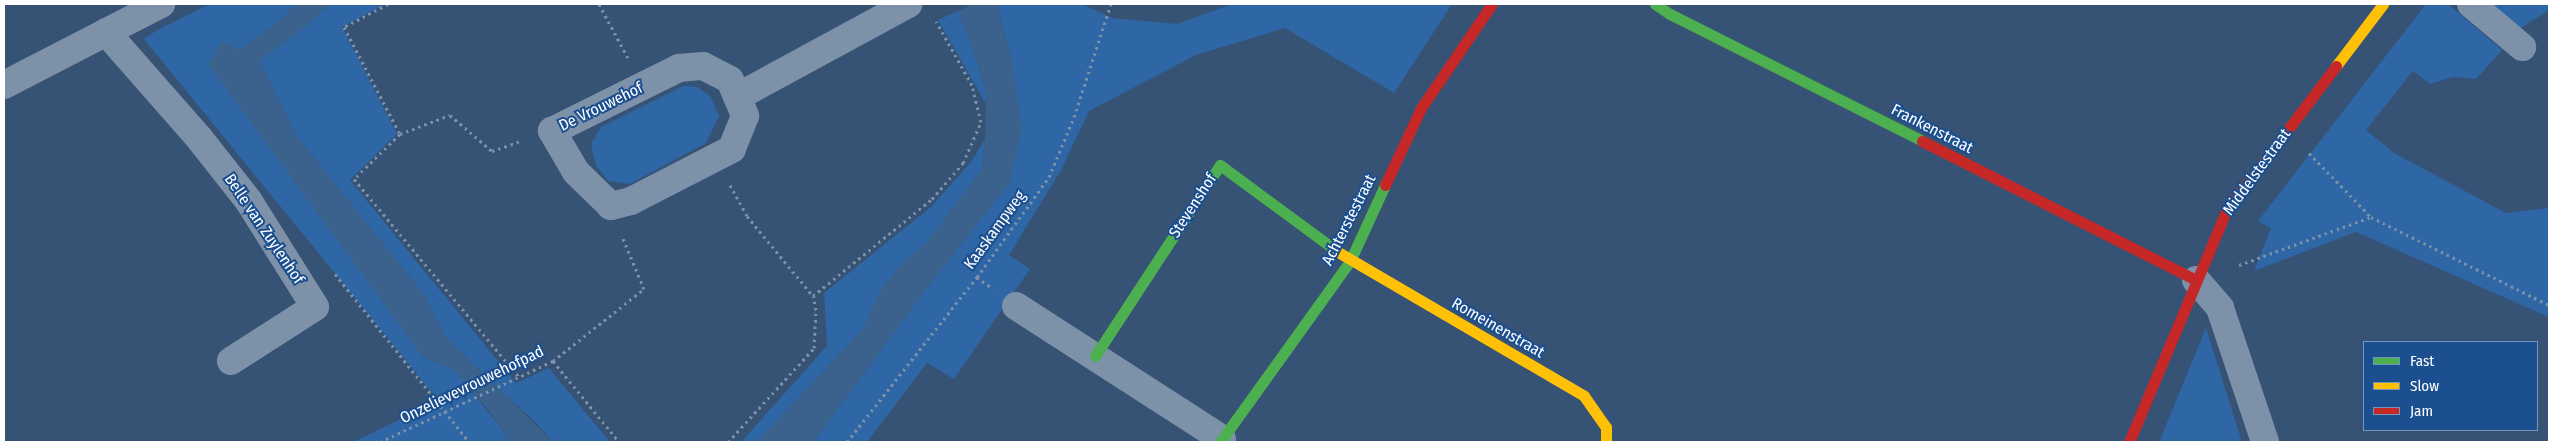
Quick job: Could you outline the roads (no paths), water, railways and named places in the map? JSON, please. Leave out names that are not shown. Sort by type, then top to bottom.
[{"type":"street","points":[[737,97],[908,4]]},
{"type":"street","name":"Achterstestraat","points":[[1221,441],[1350,261],[1421,108],[1492,4]]},
{"type":"street","name":"Frankenstraat","points":[[1655,4],[1670,14],[2196,280]]},
{"type":"street","name":"Middelstestraat","points":[[2129,442],[2226,211],[2383,4]]},
{"type":"street","points":[[2471,4],[2522,47]]},
{"type":"street","points":[[4,85],[106,32],[150,6]]},
{"type":"street","name":"Belle van Zuylenhof","points":[[106,32],[199,138],[248,200],[315,307],[231,361]]},
{"type":"street","name":"De Vrouwehof","points":[[703,66],[730,80],[737,97],[745,116],[732,149],[631,201],[611,206],[576,172],[552,131],[679,68],[703,66]]},
{"type":"street","name":"Stevenshof","points":[[1095,356],[1220,165],[1350,261]]},
{"type":"street","name":"Romeinenstraat","points":[[1350,261],[1584,396],[1606,427],[1606,442]]},
{"type":"street","points":[[2196,280],[2220,308],[2266,442]]},
{"type":"street","points":[[1016,306],[1095,356],[1221,441]]}]
